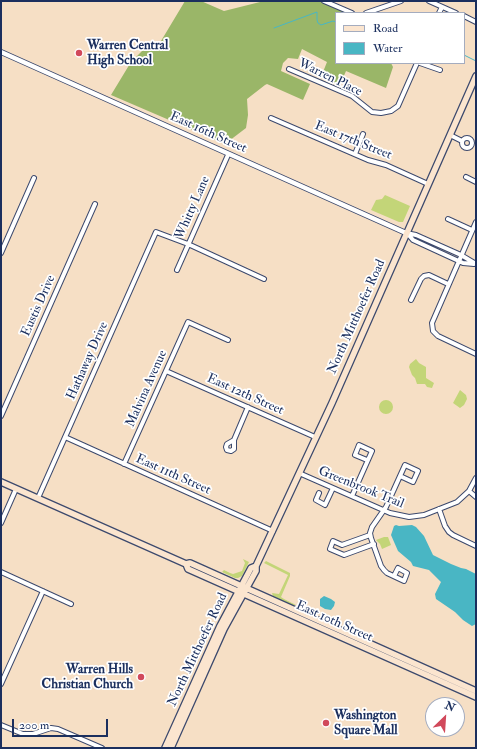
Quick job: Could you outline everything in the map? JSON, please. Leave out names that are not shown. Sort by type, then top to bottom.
[{"type":"main road","name":"North Mitthoefer Road","points":[[165,748],[220,625],[256,571],[256,566],[300,473],[476,76]]},
{"type":"main road","name":"East 10th Street","points":[[1,482],[186,564],[188,569],[242,590],[476,691]]},
{"type":"main road","name":"North Mitthoefer Road","points":[[171,748],[242,590]]},
{"type":"main road","name":"East 10th Street","points":[[242,590],[476,697]]},
{"type":"main road","points":[[218,643],[217,638],[222,628],[220,625]]},
{"type":"street","points":[[324,1],[350,12]]},
{"type":"street","points":[[369,12],[401,1]]},
{"type":"street","points":[[429,1],[454,12]]},
{"type":"street","points":[[440,12],[442,7]]},
{"type":"street","points":[[465,16],[476,22]]},
{"type":"street","name":"East 16th Street","points":[[1,52],[228,155],[406,233]]},
{"type":"street","name":"Warren Place","points":[[289,69],[352,96],[377,113],[385,113],[398,106],[417,64]]},
{"type":"street","points":[[423,64],[440,70]]},
{"type":"street","name":"East 17th Street","points":[[271,118],[370,161],[386,165],[428,184]]},
{"type":"street","points":[[354,154],[363,134]]},
{"type":"street","points":[[450,135],[462,141]]},
{"type":"street","name":"Whitty Lane","points":[[177,270],[228,155]]},
{"type":"street","points":[[466,177],[476,182]]},
{"type":"street","points":[[1,253],[34,178]]},
{"type":"street","name":"Eustis Drive","points":[[1,416],[95,204]]},
{"type":"street","points":[[448,219],[472,230]]},
{"type":"street","points":[[476,222],[433,319],[432,327],[436,336],[476,354]]},
{"type":"street","name":"Hathaway Drive","points":[[38,498],[156,232],[188,244]]},
{"type":"street","points":[[406,233],[416,235],[461,255],[475,264]]},
{"type":"street","points":[[406,233],[413,240],[463,262],[475,264]]},
{"type":"street","points":[[188,244],[264,279]]},
{"type":"street","points":[[411,300],[421,278],[424,276],[429,275],[448,284]]},
{"type":"street","name":"Malvina Avenue","points":[[124,464],[188,322],[228,340]]},
{"type":"street","name":"East 12th Street","points":[[166,371],[315,437]]},
{"type":"street","points":[[234,440],[248,407]]},
{"type":"street","name":"East 11th Street","points":[[65,437],[273,531]]},
{"type":"street","points":[[352,496],[367,460]]},
{"type":"street","points":[[394,576],[383,570],[370,536],[372,528],[384,510],[405,465],[418,471],[413,482],[400,476]]},
{"type":"street","name":"Greenbrook Trail","points":[[300,473],[399,516],[422,516],[457,502],[469,491]]},
{"type":"street","points":[[476,478],[469,491],[476,497]]},
{"type":"street","points":[[1,523],[16,488]]},
{"type":"street","points":[[319,493],[316,500],[325,504],[333,488]]},
{"type":"street","points":[[439,509],[445,526],[451,534],[476,546]]},
{"type":"street","points":[[370,536],[342,545],[333,541],[330,549],[344,555],[374,544]]},
{"type":"street","points":[[1,572],[70,604]]},
{"type":"street","points":[[1,684],[43,591]]},
{"type":"street","points":[[1,725],[23,734],[33,734],[51,728],[58,729],[102,748]]},
{"type":"green space","points":[[185,1],[201,1],[224,11],[264,1],[319,1],[345,12],[335,12],[335,64],[392,64],[393,67],[386,88],[346,71],[340,85],[321,77],[327,62],[302,49],[298,59],[288,58],[283,63],[281,71],[310,84],[303,100],[267,84],[265,85],[247,99],[248,115],[246,128],[225,144],[111,95],[131,62],[143,50],[158,46]]},
{"type":"green space","points":[[385,195],[410,206],[403,222],[399,222],[371,210],[376,200],[382,199]]},
{"type":"green space","points":[[416,359],[419,363],[426,367],[426,378],[434,383],[432,388],[427,387],[425,384],[417,384],[412,375],[409,367],[410,364]]},
{"type":"green space","points":[[460,390],[466,395],[467,399],[464,405],[460,408],[453,403]]},
{"type":"green space","points":[[386,400],[391,402],[393,407],[391,412],[386,414],[381,412],[379,407],[381,402]]},
{"type":"green space","points":[[388,537],[391,545],[382,549],[376,540]]},
{"type":"green space","points":[[243,559],[249,562],[242,576],[235,578],[222,572],[224,570],[233,574],[242,571],[245,563]]},
{"type":"green space","points":[[266,561],[290,573],[281,597],[296,605],[294,606],[273,596],[272,593],[279,594],[288,575],[264,563]]},
{"type":"water","points":[[412,525],[416,527],[424,536],[433,555],[476,574],[476,624],[472,626],[436,599],[435,594],[441,582],[429,570],[413,566],[411,562],[398,551],[391,535],[394,526]]},
{"type":"water","points":[[324,596],[335,602],[331,610],[320,606],[320,599]]},
{"type":"waterway","points":[[274,28],[317,12],[317,20],[321,25],[335,22]]},
{"type":"waterway","points":[[465,56],[476,61]]},
{"type":"waterway","points":[[476,723],[476,738]]},
{"type":"place","name":"Warren Central High School","points":[[79,53]]},
{"type":"place","name":"Warren Hills Christian Church","points":[[141,677]]},
{"type":"place","name":"Washington Square Mall","points":[[326,723]]}]
